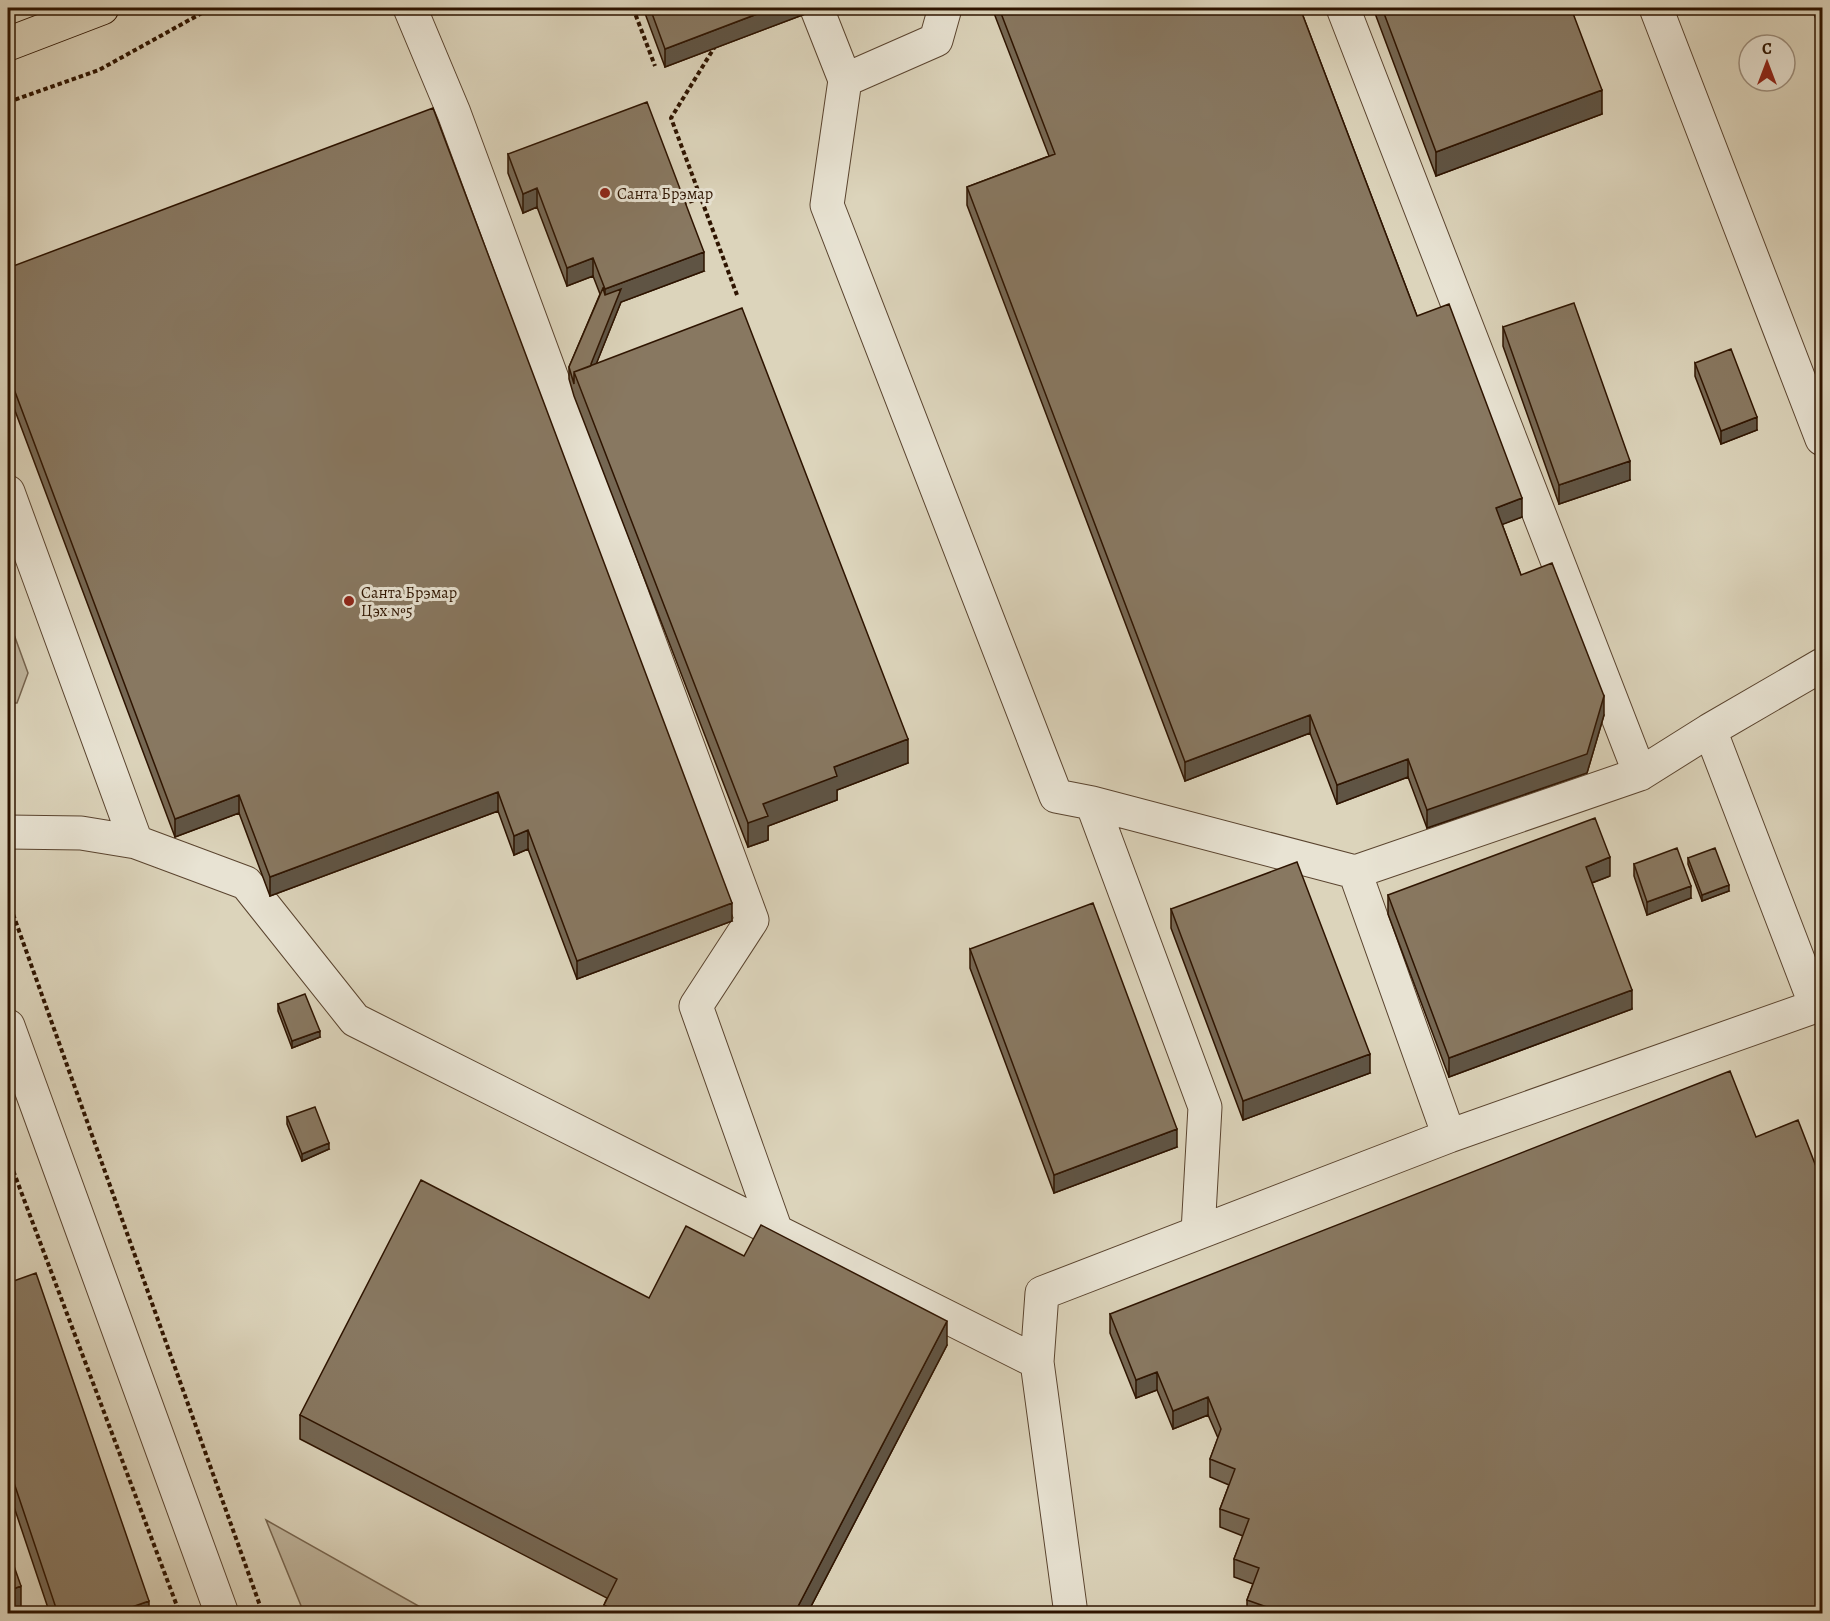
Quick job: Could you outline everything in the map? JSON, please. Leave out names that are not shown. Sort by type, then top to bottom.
[{"type":"main road","points":[[8,44],[102,8]]},
{"type":"street","points":[[410,8],[454,113],[752,920],[696,1006],[776,1231]]},
{"type":"street","points":[[845,80],[936,40],[945,8]]},
{"type":"street","points":[[1342,8],[1640,774]]},
{"type":"street","points":[[1656,8],[1822,439]]},
{"type":"street","points":[[817,9],[845,80],[827,205],[1056,796],[1092,803],[1355,872],[1640,774],[1822,664]]},
{"type":"street","points":[[8,492],[135,842]]},
{"type":"street","points":[[1071,1614],[1037,1362],[1042,1293],[1449,1136],[1816,1006],[1710,730]]},
{"type":"street","points":[[1092,803],[1205,1107],[1198,1232]]},
{"type":"street","points":[[8,832],[81,833],[135,842],[246,883],[355,1020],[1037,1362]]},
{"type":"street","points":[[1355,872],[1449,1136]]},
{"type":"street","points":[[8,1026],[222,1614]]},
{"type":"path","points":[[8,102],[99,70],[211,8]]},
{"type":"path","points":[[633,8],[655,66]]},
{"type":"path","points":[[711,38],[714,48],[671,118],[737,295]]},
{"type":"path","points":[[679,205],[701,198]]},
{"type":"path","points":[[8,900],[263,1614]]},
{"type":"path","points":[[8,1157],[180,1614]]},
{"type":"shaded area","points":[[8,618],[28,673],[17,703],[8,703]]},
{"type":"shaded area","points":[[266,1520],[431,1613],[304,1613]]},
{"type":"building","points":[[650,8],[773,8],[665,49]]},
{"type":"building","points":[[999,8],[1300,8],[1417,316],[1449,304],[1522,498],[1496,508],[1521,575],[1552,563],[1604,696],[1587,754],[1427,810],[1408,759],[1337,785],[1310,715],[1185,762],[967,187],[1055,154]]},
{"type":"building","points":[[1382,8],[1571,8],[1602,90],[1436,152]]},
{"type":"building","points":[[647,102],[704,252],[605,289],[593,258],[567,268],[537,188],[523,194],[508,154]]},
{"type":"building","name":"Санта Брэмар Цэх №5","points":[[433,108],[732,903],[577,961],[528,830],[514,836],[498,792],[270,877],[239,795],[175,819],[8,373],[8,268]]},
{"type":"building","points":[[603,288],[605,295],[621,289],[591,366],[574,372],[574,384],[569,367]]},
{"type":"building","points":[[1574,303],[1630,461],[1559,485],[1503,327]]},
{"type":"building","points":[[742,308],[908,739],[834,767],[837,776],[763,804],[768,816],[748,823],[574,372]]},
{"type":"building","points":[[1731,349],[1757,417],[1721,431],[1695,363]]},
{"type":"building","points":[[1595,818],[1610,857],[1586,867],[1632,990],[1449,1058],[1388,895]]},
{"type":"building","points":[[1677,848],[1691,886],[1647,902],[1634,864]]},
{"type":"building","points":[[1715,848],[1729,885],[1702,895],[1688,858]]},
{"type":"building","points":[[1297,862],[1370,1054],[1243,1101],[1171,909]]},
{"type":"building","points":[[1093,903],[1177,1129],[1054,1175],[970,949]]},
{"type":"building","points":[[305,994],[320,1031],[292,1041],[278,1004]]},
{"type":"building","points":[[1730,1071],[1756,1137],[1798,1120],[1822,1182],[1822,1614],[1279,1614],[1278,1611],[1247,1600],[1259,1568],[1234,1559],[1249,1519],[1220,1509],[1235,1469],[1210,1459],[1221,1429],[1208,1397],[1173,1411],[1157,1372],[1136,1380],[1110,1314]]},
{"type":"building","points":[[315,1107],[329,1143],[302,1154],[287,1117]]},
{"type":"building","points":[[421,1180],[649,1298],[686,1226],[744,1256],[761,1225],[947,1321],[794,1614],[620,1614],[604,1605],[617,1579],[300,1415]]},
{"type":"building","points":[[36,1273],[149,1601],[112,1614],[58,1614],[8,1465],[8,1283]]},
{"type":"building","points":[[8,1549],[21,1586],[8,1591]]},
{"type":"place","name":"Санта Брэмар","points":[[605,193]]},
{"type":"place","name":"Санта Брэмар Цэх №5","points":[[349,601]]}]
